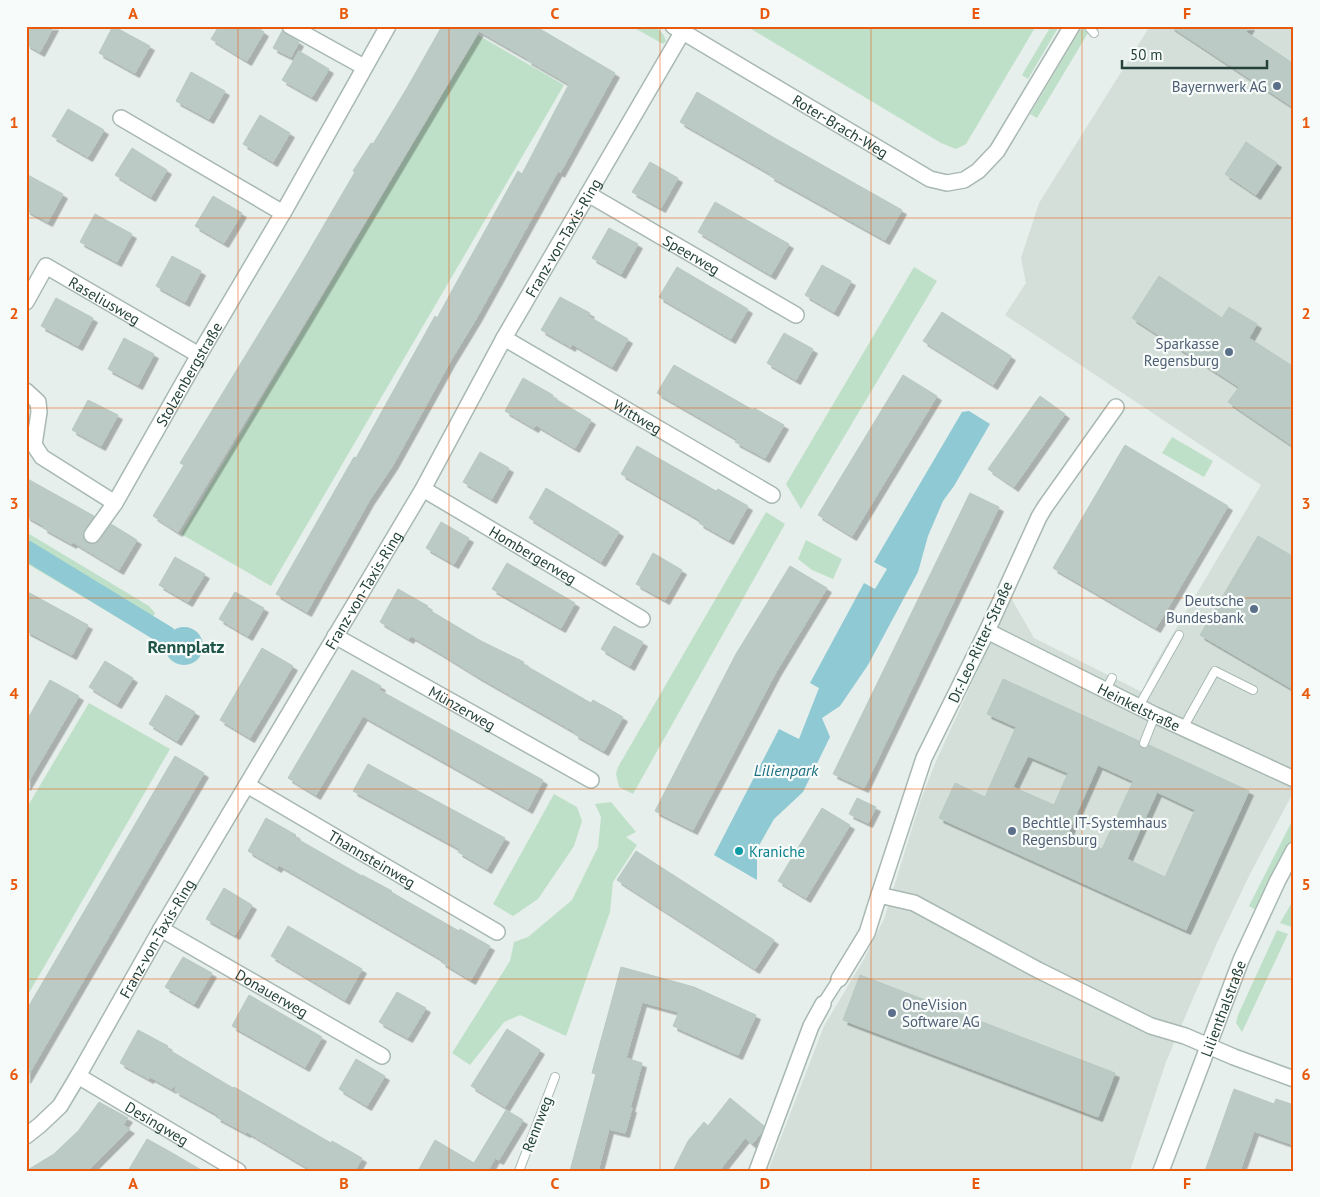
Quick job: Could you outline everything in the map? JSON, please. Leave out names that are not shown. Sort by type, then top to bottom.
[{"type":"street","points":[[290,26],[364,67]]},
{"type":"street","name":"Stolzenbergstraße","points":[[92,535],[115,503],[198,355],[283,213],[388,26]]},
{"type":"street","name":"Roter-Brach-Weg","points":[[681,28],[930,179],[947,184],[964,180],[978,171],[997,151],[1072,26]]},
{"type":"street","name":"Franz-von-Taxis-Ring","points":[[26,1136],[40,1126],[60,1106],[78,1076],[161,929],[423,489],[504,338],[588,194],[681,28]]},
{"type":"street","points":[[121,118],[283,213]]},
{"type":"street","name":"Speerweg","points":[[588,194],[796,315]]},
{"type":"street","name":"Raseliusweg","points":[[26,302],[46,266],[198,355]]},
{"type":"street","name":"Wittweg","points":[[504,338],[772,495]]},
{"type":"street","points":[[26,391],[38,402],[39,412],[34,445],[42,457],[115,503]]},
{"type":"street","name":"Dr.-Leo-Ritter-Straße","points":[[839,979],[867,933],[924,758],[987,631],[1044,507],[1116,407]]},
{"type":"street","name":"Hombergerweg","points":[[423,489],[642,619]]},
{"type":"street","name":"Heinkelstraße","points":[[987,631],[1109,684],[1155,715],[1294,779]]},
{"type":"street","name":"Münzerweg","points":[[335,636],[591,780]]},
{"type":"street","name":"Thannsteinweg","points":[[247,785],[496,932]]},
{"type":"street","name":"Lilienthalstraße","points":[[1161,1171],[1241,960],[1294,850]]},
{"type":"street","points":[[879,895],[914,903],[1151,1026],[1185,1036],[1294,1079]]},
{"type":"street","name":"Donauerweg","points":[[161,929],[382,1056]]},
{"type":"street","points":[[757,1171],[811,1026],[839,979]]},
{"type":"street","name":"Desingweg","points":[[78,1076],[238,1171]]},
{"type":"lane","points":[[1088,26],[1094,33]]},
{"type":"lane","points":[[1139,706],[1179,635]]},
{"type":"lane","points":[[1183,728],[1215,670],[1253,690]]},
{"type":"lane","points":[[1144,743],[1155,715]]},
{"type":"lane","name":"Rennweg","points":[[519,1171],[555,1077]]},
{"type":"shaded area","points":[[1150,26],[1294,26],[1294,791],[1249,876],[1191,1003],[1166,1062],[1130,1171],[768,1171],[824,1026],[864,959],[884,919],[921,799],[936,761],[1011,598],[1034,638],[1142,692],[1152,669],[1261,485],[1005,315],[1026,283],[1021,258],[1039,203]]},
{"type":"green space","points":[[631,26],[647,26],[657,29],[664,35],[666,41],[663,44]]},
{"type":"green space","points":[[746,26],[1036,26],[966,144],[956,149],[941,143]]},
{"type":"green space","points":[[1051,26],[1059,26],[1028,79],[1022,75]]},
{"type":"green space","points":[[1082,27],[1088,33],[1037,118],[1030,114]]},
{"type":"green space","points":[[478,35],[564,85],[271,586],[181,534]]},
{"type":"green space","points":[[914,267],[937,281],[801,509],[786,484]]},
{"type":"green space","points":[[1172,437],[1213,461],[1204,477],[1162,453]]},
{"type":"green space","points":[[766,512],[785,524],[633,794],[619,787],[616,774],[618,767]]},
{"type":"green space","points":[[26,532],[149,606],[155,613],[147,629],[144,631],[137,629],[26,563]]},
{"type":"green space","points":[[806,540],[842,559],[833,579],[812,570],[798,559]]},
{"type":"green space","points":[[89,703],[170,749],[26,998],[26,809]]},
{"type":"green space","points":[[554,794],[577,807],[582,821],[574,846],[538,899],[513,916],[493,904]]},
{"type":"green space","points":[[611,802],[636,832],[626,837],[637,845],[613,882],[610,912],[566,1036],[520,1015],[504,1022],[470,1065],[452,1053],[510,961],[514,942],[528,937],[572,900],[598,847],[601,817],[595,804]]},
{"type":"green space","points":[[1294,817],[1294,837],[1256,910],[1249,906]]},
{"type":"green space","points":[[1294,899],[1294,923],[1292,927],[1280,923]]},
{"type":"green space","points":[[1277,930],[1288,934],[1242,1032],[1236,1023],[1238,1015]]},
{"type":"water","name":"Lilienpark","points":[[969,411],[990,424],[954,486],[943,501],[928,536],[918,572],[868,665],[840,706],[822,718],[830,737],[803,792],[774,819],[757,849],[757,880],[714,855],[779,729],[799,739],[819,688],[810,683],[864,583],[875,589],[887,569],[874,562],[962,412]]},
{"type":"water","points":[[184,627],[191,628],[197,633],[202,639],[202,653],[197,659],[191,664],[184,665],[177,664],[171,659],[166,653],[165,646],[166,639],[171,633],[177,628]]},
{"type":"building","points":[[26,26],[54,26],[40,52],[26,44]]},
{"type":"building","points":[[113,26],[150,46],[135,73],[99,53]]},
{"type":"building","points":[[219,26],[255,26],[264,32],[247,61],[211,39]]},
{"type":"building","points":[[442,26],[535,26],[615,73],[560,173],[558,171],[393,465],[369,501],[307,612],[276,594],[354,457],[356,458],[435,316],[437,318],[518,171],[522,174],[569,84],[479,31],[178,532],[153,516],[184,465],[180,463],[299,268],[355,172],[353,171],[371,143],[373,144],[407,88]]},
{"type":"building","name":"Bayernwerk AG","points":[[1170,26],[1250,26],[1246,32],[1294,64],[1294,108]]},
{"type":"building","points":[[282,31],[299,42],[291,57],[273,48]]},
{"type":"building","points":[[299,51],[329,69],[312,97],[282,80]]},
{"type":"building","points":[[191,72],[225,91],[209,119],[176,101]]},
{"type":"building","points":[[697,92],[902,210],[885,240],[770,176],[771,174],[680,122]]},
{"type":"building","points":[[68,109],[104,130],[88,157],[52,136]]},
{"type":"building","points":[[260,115],[290,133],[273,162],[243,144]]},
{"type":"building","points":[[1246,142],[1277,163],[1256,195],[1225,174]]},
{"type":"building","points":[[132,148],[167,170],[151,197],[115,175]]},
{"type":"building","points":[[650,162],[678,178],[661,208],[632,192]]},
{"type":"building","points":[[26,174],[63,194],[48,222],[26,210]]},
{"type":"building","points":[[213,196],[242,213],[224,243],[195,226]]},
{"type":"building","points":[[715,202],[789,244],[771,275],[698,232]]},
{"type":"building","points":[[95,214],[132,234],[117,262],[80,242]]},
{"type":"building","points":[[609,228],[638,244],[621,274],[592,258]]},
{"type":"building","points":[[172,256],[201,271],[185,302],[156,286]]},
{"type":"building","points":[[822,265],[851,281],[834,312],[805,295]]},
{"type":"building","points":[[677,267],[748,309],[731,339],[659,297]]},
{"type":"building","name":"Sparkasse Regensburg","points":[[1159,276],[1222,318],[1229,307],[1257,324],[1249,338],[1294,367],[1294,447],[1228,402],[1239,387],[1132,318]]},
{"type":"building","points":[[560,297],[590,313],[588,316],[628,339],[612,367],[572,344],[571,347],[541,330]]},
{"type":"building","points":[[56,298],[93,318],[78,346],[41,326]]},
{"type":"building","points":[[942,312],[1011,356],[993,385],[923,341]]},
{"type":"building","points":[[784,333],[813,349],[796,380],[767,363]]},
{"type":"building","points":[[124,338],[154,354],[138,385],[108,369]]},
{"type":"building","points":[[674,365],[753,410],[754,408],[784,425],[765,458],[735,442],[737,439],[657,393]]},
{"type":"building","points":[[903,375],[937,396],[852,536],[818,515]]},
{"type":"building","points":[[523,378],[591,420],[575,448],[536,425],[534,428],[505,411]]},
{"type":"building","points":[[1040,396],[1065,414],[1014,487],[988,469]]},
{"type":"building","points":[[88,400],[118,415],[101,446],[72,430]]},
{"type":"building","points":[[1125,445],[1228,506],[1156,628],[1053,568]]},
{"type":"building","points":[[637,446],[716,491],[718,489],[748,506],[729,540],[699,523],[700,520],[621,474]]},
{"type":"building","points":[[480,452],[509,468],[492,499],[463,482]]},
{"type":"building","points":[[26,478],[94,516],[83,534],[87,543],[96,543],[111,524],[137,540],[119,570],[73,542],[72,544],[43,528],[44,526],[26,516]]},
{"type":"building","points":[[546,488],[619,532],[601,562],[529,518]]},
{"type":"building","points":[[970,493],[999,507],[864,788],[833,774]]},
{"type":"building","points":[[441,522],[469,538],[454,564],[426,548]]},
{"type":"building","name":"Deutsche Bundesbank","points":[[1258,536],[1294,557],[1294,690],[1200,635]]},
{"type":"building","points":[[653,553],[682,570],[665,600],[636,584]]},
{"type":"building","points":[[175,557],[205,574],[188,602],[159,585]]},
{"type":"building","points":[[507,563],[575,603],[561,628],[492,589]]},
{"type":"building","points":[[790,566],[827,588],[776,672],[693,830],[655,811],[736,654]]},
{"type":"building","points":[[398,589],[428,606],[426,608],[481,641],[524,662],[523,664],[591,703],[593,700],[623,717],[604,751],[411,636],[409,639],[380,622]]},
{"type":"building","points":[[26,591],[88,625],[72,655],[26,631]]},
{"type":"building","points":[[235,592],[264,608],[248,636],[219,619]]},
{"type":"building","points":[[614,626],[643,642],[630,666],[601,649]]},
{"type":"building","points":[[262,648],[293,666],[250,738],[220,720]]},
{"type":"building","points":[[105,661],[133,678],[117,704],[89,687]]},
{"type":"building","points":[[352,670],[381,686],[379,690],[543,780],[528,809],[363,716],[316,795],[288,778]]},
{"type":"building","points":[[1003,679],[1139,741],[1142,748],[1149,745],[1249,791],[1186,930],[939,818],[955,783],[985,797],[1016,727],[987,714]],"holes":[[[1028,756],[1068,773],[1054,805],[1013,787]],[[1098,765],[1133,781],[1102,849],[1068,833]],[[1157,792],[1195,810],[1165,877],[1127,859]]]},
{"type":"building","points":[[50,680],[79,696],[26,786],[26,722]]},
{"type":"building","points":[[166,695],[195,712],[177,741],[149,724]]},
{"type":"building","points":[[175,756],[204,773],[26,1079],[26,1011]]},
{"type":"building","points":[[368,764],[505,838],[487,869],[458,852],[460,849],[353,791]]},
{"type":"building","points":[[857,798],[876,807],[868,823],[849,814]]},
{"type":"building","points":[[822,808],[850,825],[806,898],[778,881]]},
{"type":"building","points":[[266,818],[296,835],[294,837],[362,876],[392,891],[459,931],[460,929],[490,946],[471,980],[441,962],[443,960],[279,865],[277,868],[248,851]]},
{"type":"building","points":[[636,851],[774,940],[755,969],[617,880]]},
{"type":"building","points":[[224,888],[252,905],[235,935],[206,919]]},
{"type":"building","points":[[288,926],[362,969],[345,1000],[271,956]]},
{"type":"building","points":[[183,957],[212,973],[194,1004],[165,987]]},
{"type":"building","points":[[621,967],[694,987],[756,1015],[738,1055],[673,1026],[679,1012],[642,1002],[626,1058],[642,1063],[625,1133],[609,1129],[598,1171],[570,1171],[596,1074],[592,1073]]},
{"type":"building","points":[[860,975],[1115,1073],[1098,1117],[843,1020]]},
{"type":"building","points":[[397,992],[426,1008],[408,1038],[379,1022]]},
{"type":"building","points":[[249,995],[322,1037],[305,1067],[232,1026]]},
{"type":"building","points":[[507,1029],[540,1050],[505,1107],[471,1086]]},
{"type":"building","points":[[138,1030],[168,1046],[166,1048],[233,1088],[331,1143],[332,1141],[362,1158],[355,1171],[313,1171],[247,1132],[216,1117],[218,1115],[175,1091],[177,1084],[172,1089],[120,1063]]},
{"type":"building","points":[[356,1059],[385,1076],[367,1106],[339,1089]]},
{"type":"building","points":[[1234,1089],[1274,1104],[1276,1099],[1294,1105],[1294,1145],[1254,1131],[1240,1171],[1205,1171]]},
{"type":"building","points":[[730,1098],[764,1126],[761,1133],[752,1144],[745,1138],[719,1171],[673,1171],[688,1141],[704,1122],[708,1126]]},
{"type":"building","points":[[99,1102],[128,1118],[123,1125],[130,1129],[88,1171],[26,1171],[54,1154],[79,1130]]},
{"type":"building","points":[[506,1110],[523,1120],[499,1160],[495,1158],[488,1171],[418,1171],[435,1140],[474,1163]]},
{"type":"building","points":[[147,1139],[167,1150],[203,1171],[128,1171]]},
{"type":"waterway","points":[[26,550],[167,636]]},
{"type":"place","name":"Bayernwerk AG","points":[[1277,86]]},
{"type":"place","name":"Sparkasse Regensburg","points":[[1229,352]]},
{"type":"place","name":"Deutsche Bundesbank","points":[[1254,609]]},
{"type":"place","name":"Bechtle IT-Systemhaus Regensburg","points":[[1012,831]]},
{"type":"place","name":"Kraniche","points":[[739,851]]},
{"type":"place","name":"OneVision Software AG","points":[[892,1013]]},
{"type":"district","name":"Rennplatz","points":[[186,646]]}]
